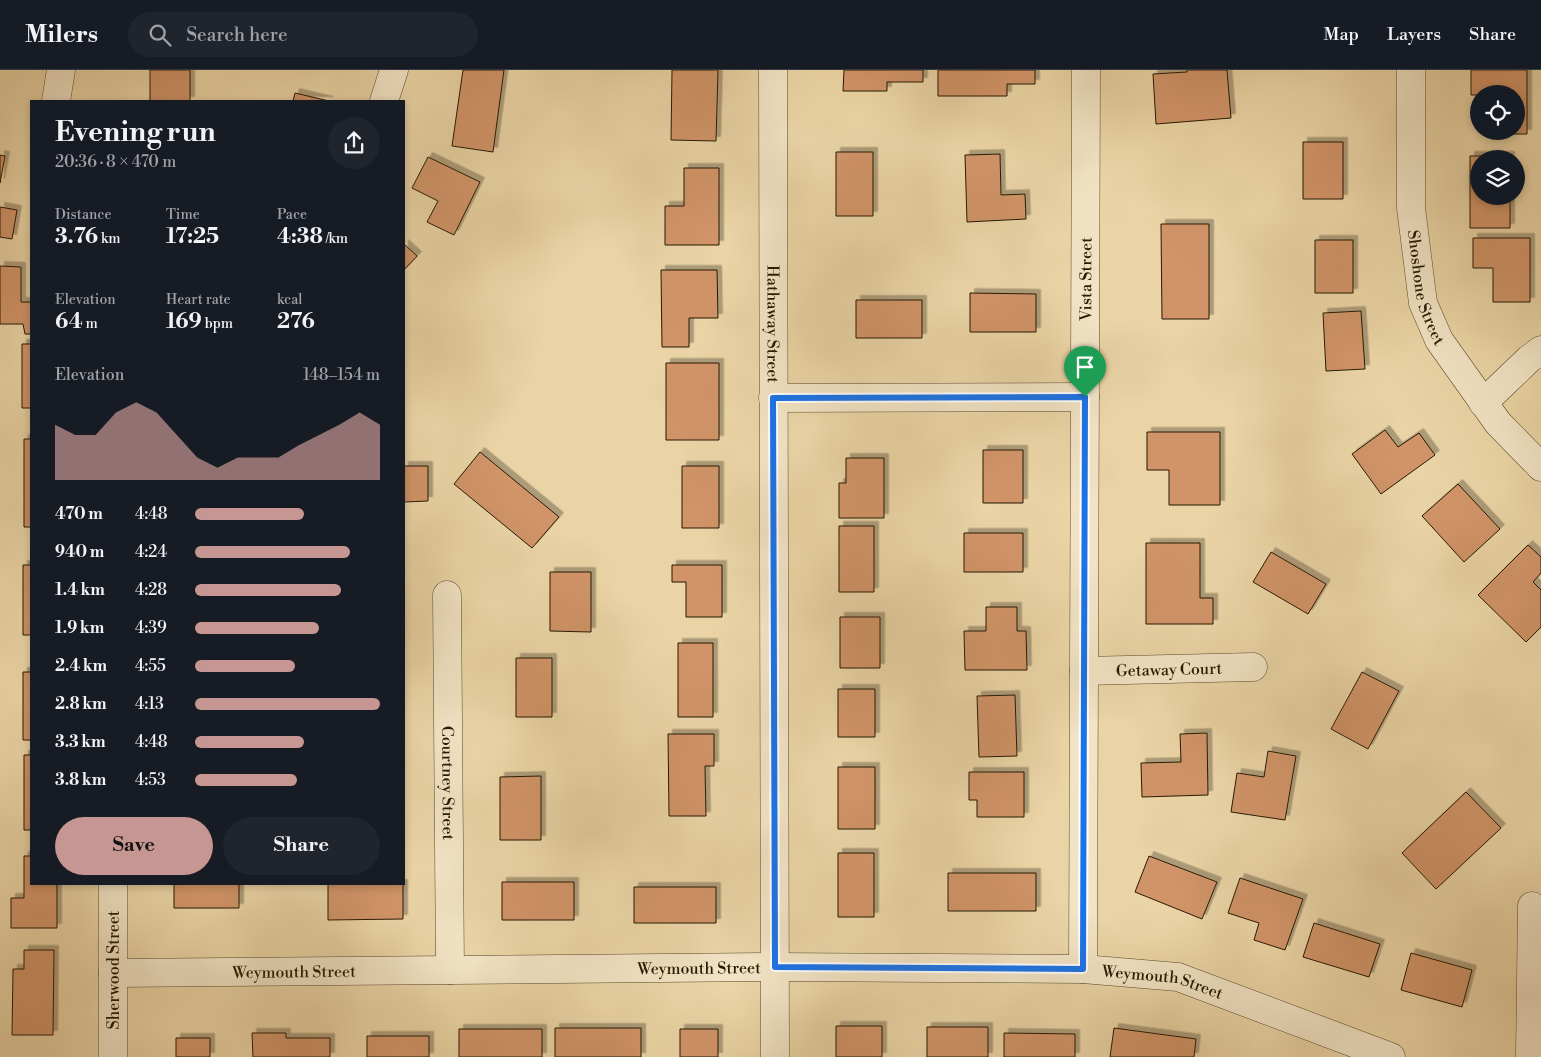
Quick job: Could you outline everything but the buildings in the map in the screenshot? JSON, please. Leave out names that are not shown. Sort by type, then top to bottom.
[{"type":"street","points":[[56,100],[61,70]]},
{"type":"street","points":[[384,100],[394,70]]},
{"type":"street","name":"Hathaway Street","points":[[773,70],[775,1057]]},
{"type":"street","name":"Vista Street","points":[[1083,969],[1086,70]]},
{"type":"street","name":"Shoshone Street","points":[[1411,70],[1411,208],[1423,303],[1438,340],[1498,423],[1541,467]]},
{"type":"street","points":[[1483,402],[1541,350]]},
{"type":"street","points":[[773,398],[1085,397]]},
{"type":"street","name":"Courtney Street","points":[[447,595],[450,970]]},
{"type":"street","name":"Getaway Court","points":[[1084,671],[1252,667]]},
{"type":"street","name":"Sherwood Street","points":[[112,885],[113,1057]]},
{"type":"street","points":[[1530,1057],[1532,906]]},
{"type":"street","name":"Weymouth Street","points":[[113,973],[775,967],[1083,969],[1178,977],[1390,1057]]},
{"type":"route","points":[[1085,397],[1083,969],[775,967],[773,398],[1085,397]]}]
